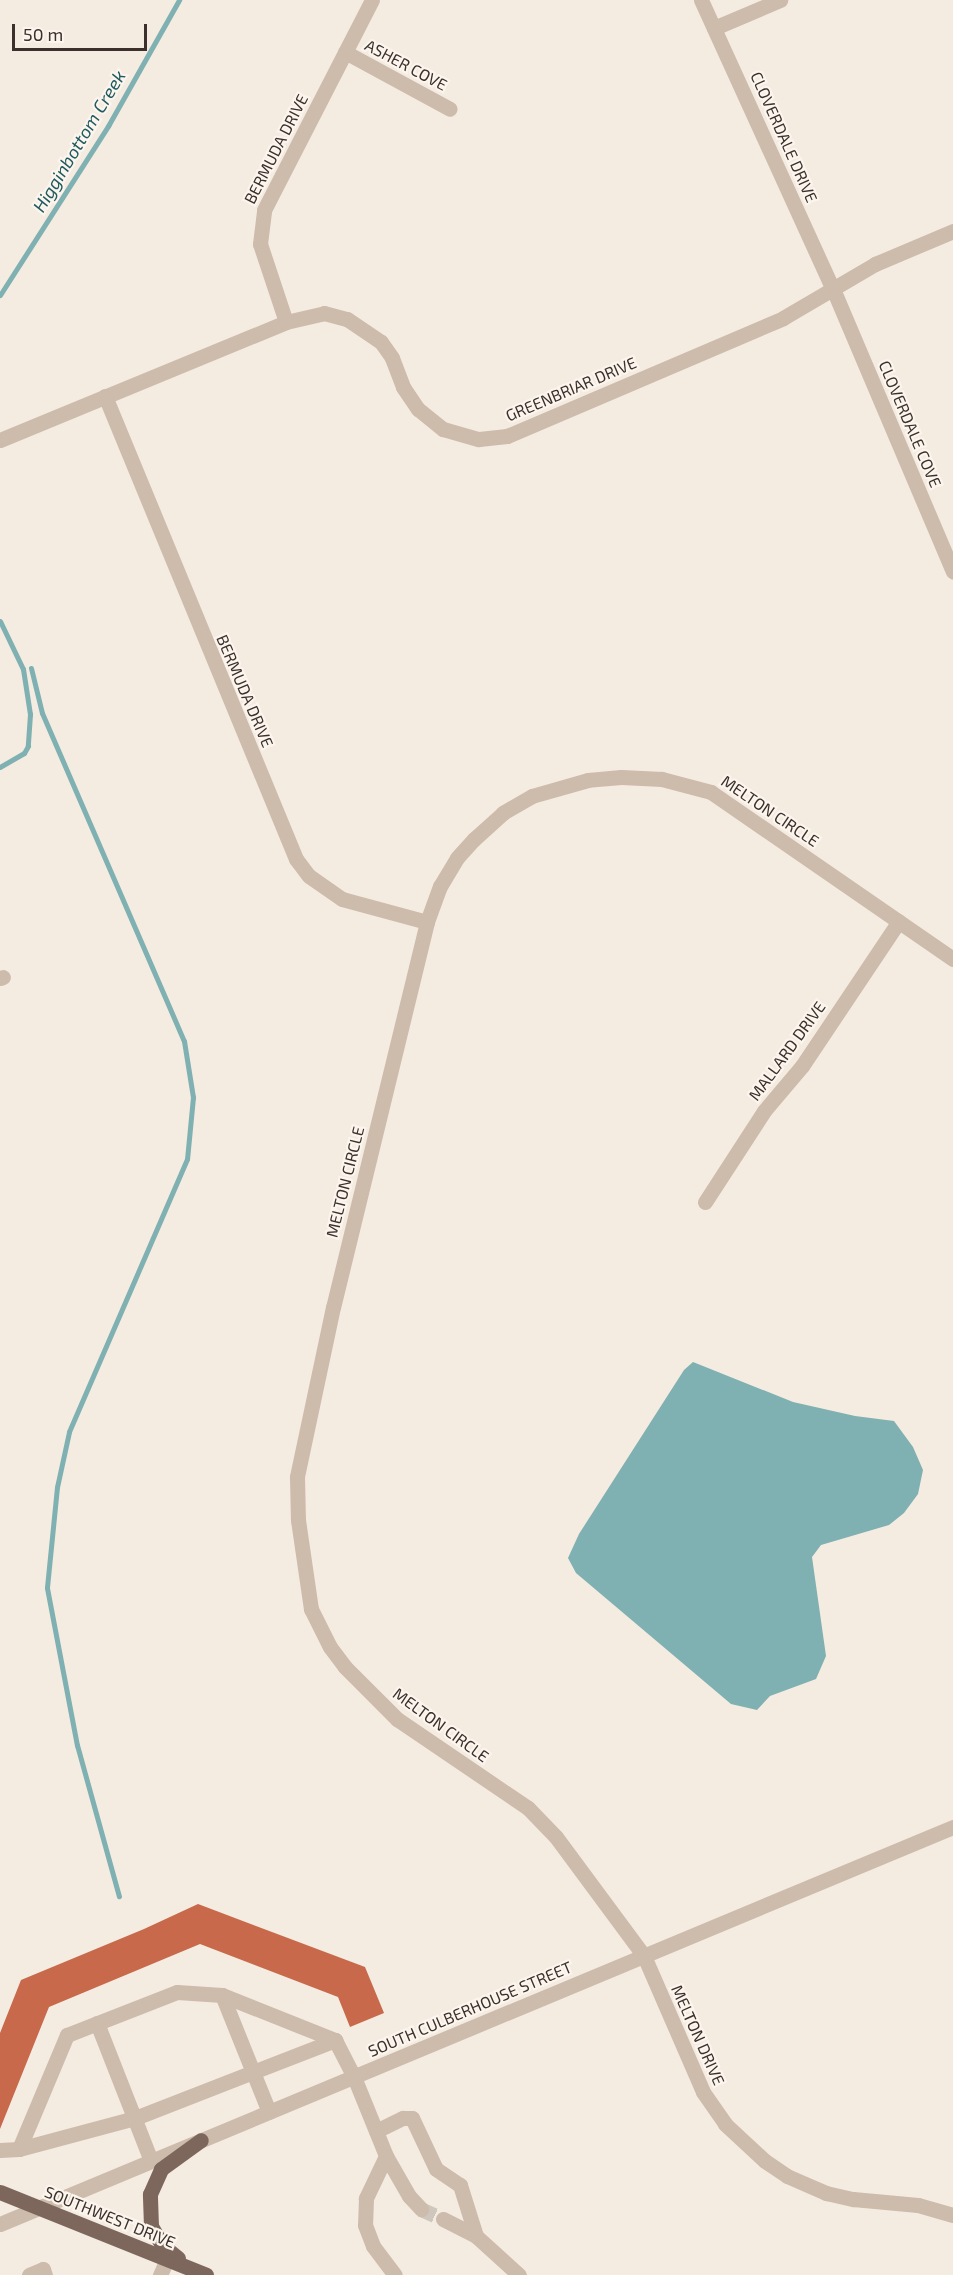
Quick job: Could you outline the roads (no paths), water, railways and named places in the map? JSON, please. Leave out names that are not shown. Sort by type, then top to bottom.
[{"type":"main road","points":[[190,2268],[162,2245],[156,2236],[151,2226],[150,2194],[161,2169],[201,2140]]},
{"type":"main road","name":"SOUTHWEST DRIVE","points":[[0,2192],[206,2275]]},
{"type":"street","name":"BERMUDA DRIVE","points":[[286,322],[260,244],[264,210],[372,0]]},
{"type":"street","name":"CLOVERDALE DRIVE","points":[[701,0],[833,289]]},
{"type":"street","points":[[714,28],[780,0]]},
{"type":"street","name":"ASHER COVE","points":[[345,52],[450,109]]},
{"type":"street","name":"GREENBRIAR DRIVE","points":[[0,440],[286,322],[324,313],[357,325],[381,342],[392,358],[403,387],[418,409],[454,434],[491,440],[523,432],[783,318],[875,264],[953,231]]},
{"type":"street","name":"CLOVERDALE COVE","points":[[833,289],[953,572]]},
{"type":"street","name":"BERMUDA DRIVE","points":[[105,396],[296,859],[309,876],[342,899],[428,922]]},
{"type":"street","name":"MELTON CIRCLE","points":[[644,1956],[556,1837],[528,1808],[397,1719],[330,1647],[311,1609],[297,1520],[297,1477],[301,1451],[333,1307],[428,922],[440,886],[457,858],[503,813],[526,799],[588,780],[621,777],[662,779],[711,792],[953,959]]},
{"type":"street","name":"MALLARD DRIVE","points":[[705,1202],[764,1111],[802,1066],[899,921]]},
{"type":"street","name":"SOUTH CULBERHOUSE STREET","points":[[0,2224],[953,1827]]},
{"type":"street","name":"MELTON DRIVE","points":[[644,1956],[703,2092],[725,2124],[744,2144],[787,2176],[826,2193],[853,2199],[918,2205],[953,2215]]},
{"type":"street","points":[[19,2148],[67,2035],[177,1992],[222,1995],[335,2040],[354,2077],[386,2156],[409,2196],[421,2209]]},
{"type":"street","points":[[222,1995],[269,2112]]},
{"type":"street","points":[[97,2023],[151,2161]]},
{"type":"street","points":[[0,2150],[19,2148],[135,2118],[335,2040]]},
{"type":"street","points":[[376,2131],[403,2118],[412,2118],[436,2169],[460,2185],[476,2236]]},
{"type":"street","points":[[386,2156],[366,2198],[365,2225],[373,2246],[395,2275]]},
{"type":"street","points":[[443,2219],[476,2236],[519,2275]]},
{"type":"street","points":[[160,2275],[167,2259]]},
{"type":"street","points":[[29,2275],[43,2269],[45,2275]]},
{"type":"water","points":[[693,1362],[793,1402],[855,1416],[894,1421],[913,1447],[923,1470],[918,1494],[904,1513],[889,1525],[821,1545],[812,1557],[826,1656],[816,1679],[770,1696],[757,1710],[731,1704],[576,1573],[568,1558],[579,1534],[684,1370]]},
{"type":"waterway","name":"Higginbottom Creek","points":[[0,295],[108,126],[179,0]]},
{"type":"waterway","name":"Higginbottom Creek","points":[[0,621],[23,669],[30,714],[28,746],[24,753],[0,767]]},
{"type":"waterway","points":[[31,668],[42,713],[184,1041],[193,1097],[187,1159],[69,1432],[57,1487],[47,1588],[77,1745],[119,1896]]},
{"type":"tunnel","points":[[421,2209],[443,2219]]}]
